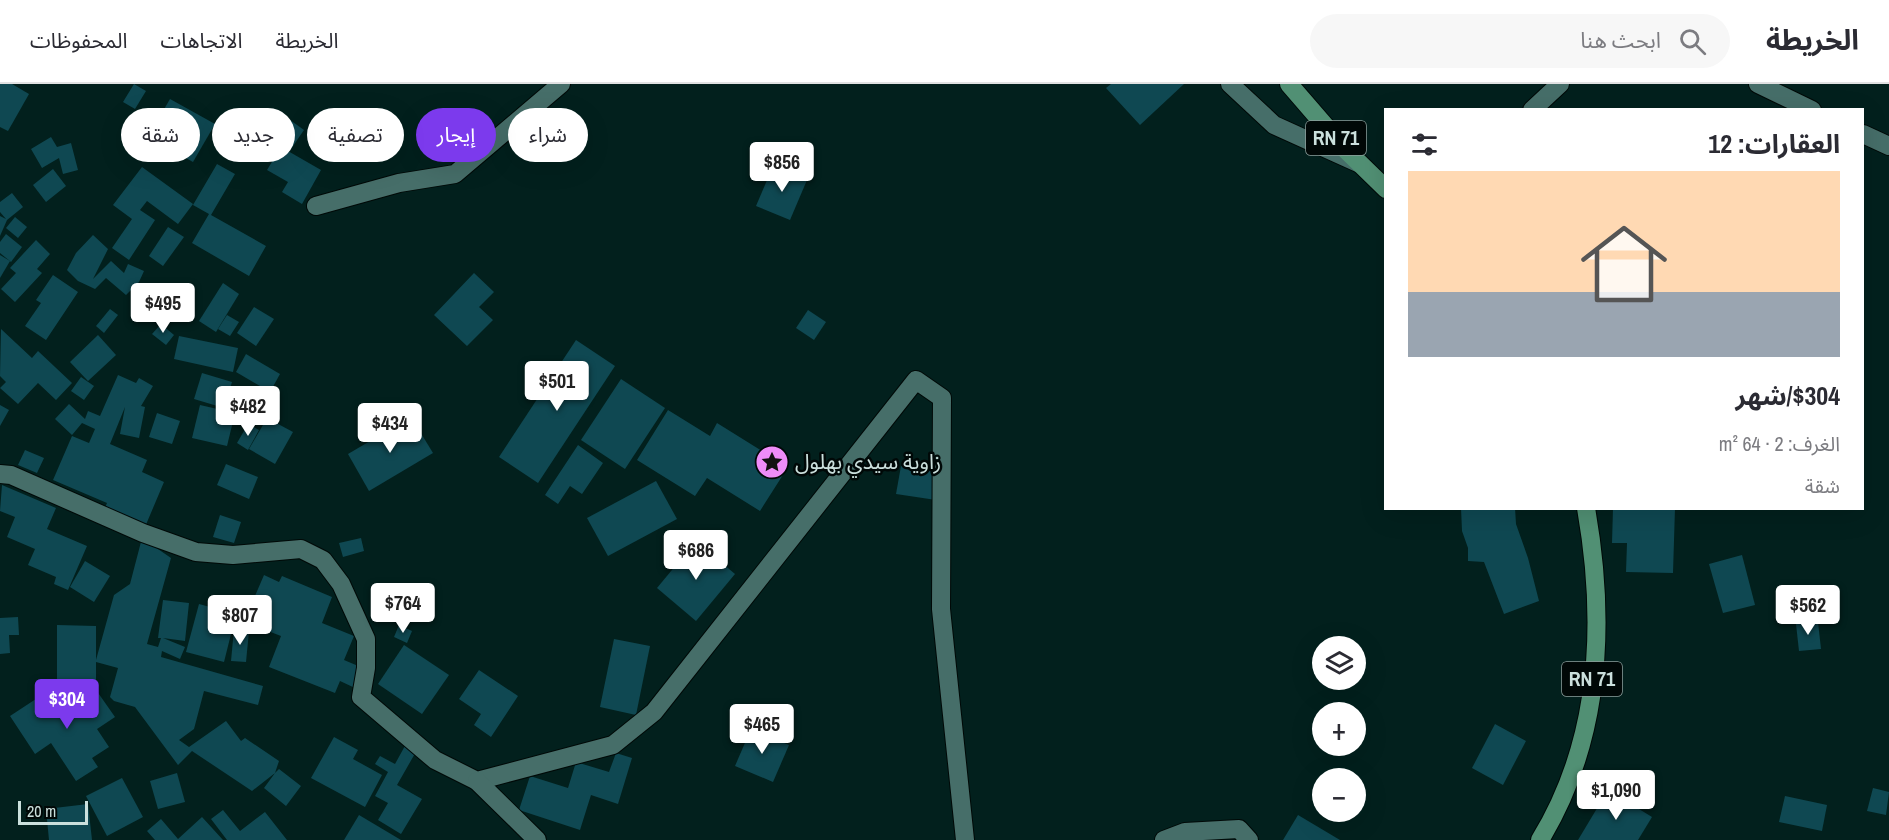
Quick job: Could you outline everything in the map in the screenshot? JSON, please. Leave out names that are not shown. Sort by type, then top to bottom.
[{"type":"main road","name":"RN 71","points":[[1289,84],[1359,164],[1384,187]]},
{"type":"main road","name":"RN 71","points":[[1540,840],[1574,772],[1587,730],[1597,638],[1594,554],[1586,510]]},
{"type":"street","points":[[316,206],[399,183],[455,174],[561,84]]},
{"type":"street","points":[[1230,84],[1274,125],[1359,164]]},
{"type":"street","points":[[1534,108],[1560,84]]},
{"type":"street","points":[[1758,84],[1808,108]]},
{"type":"street","points":[[1864,134],[1889,146]]},
{"type":"street","points":[[477,781],[613,745],[654,712],[916,380],[942,398],[941,609],[965,840]]},
{"type":"street","points":[[0,474],[11,475],[143,533],[196,552],[233,555],[301,549],[322,560],[341,584],[366,639],[366,668],[361,697],[435,760],[477,781],[537,840]]},
{"type":"street","points":[[1164,840],[1185,832],[1239,829],[1249,840]]},
{"type":"building","points":[[0,84],[12,84],[29,94],[8,131],[0,127]]},
{"type":"building","points":[[134,84],[146,91],[136,108],[123,102]]},
{"type":"building","points":[[1111,84],[1184,84],[1140,125],[1106,88]]},
{"type":"building","points":[[170,99],[186,108],[165,108]]},
{"type":"building","points":[[200,116],[212,122],[212,129],[200,150]]},
{"type":"building","points":[[295,124],[304,130],[295,143]]},
{"type":"building","points":[[51,137],[57,147],[71,143],[78,170],[63,174],[59,158],[42,168],[31,149]]},
{"type":"building","points":[[295,155],[321,170],[302,204],[282,192],[288,182],[267,170],[272,162],[295,162]]},
{"type":"building","points":[[217,164],[235,174],[211,215],[266,246],[249,276],[192,243],[209,214],[193,205]]},
{"type":"building","points":[[773,166],[807,180],[790,220],[756,206]]},
{"type":"building","points":[[142,167],[193,204],[178,224],[147,201],[140,210],[155,220],[129,260],[112,248],[132,219],[113,205]]},
{"type":"building","points":[[53,169],[66,186],[46,202],[33,185]]},
{"type":"building","points":[[12,193],[23,207],[7,220],[0,236],[0,216],[6,219],[0,212],[0,202]]},
{"type":"building","points":[[15,217],[27,227],[18,238],[6,228]]},
{"type":"building","points":[[168,227],[184,237],[163,266],[149,256]]},
{"type":"building","points":[[6,234],[22,247],[11,262],[0,253],[0,242]]},
{"type":"building","points":[[93,235],[108,249],[93,279],[111,261],[124,273],[128,264],[144,271],[139,282],[126,295],[106,278],[95,289],[78,281],[67,270],[76,253]]},
{"type":"building","points":[[36,240],[50,254],[37,269],[42,273],[15,302],[1,289],[16,273],[10,268]]},
{"type":"building","points":[[0,255],[10,261],[0,278]]},
{"type":"building","points":[[474,273],[494,292],[479,307],[493,320],[467,346],[434,315]]},
{"type":"building","points":[[53,275],[78,292],[46,340],[25,326],[41,303],[36,300]]},
{"type":"building","points":[[223,283],[239,294],[216,332],[199,321]]},
{"type":"building","points":[[146,292],[160,300],[147,322],[134,315]]},
{"type":"building","points":[[254,307],[274,319],[256,346],[237,333]]},
{"type":"building","points":[[110,309],[118,315],[104,333],[96,326]]},
{"type":"building","points":[[808,310],[826,322],[814,340],[796,328]]},
{"type":"building","points":[[227,315],[239,322],[230,336],[218,329]]},
{"type":"building","points":[[161,324],[174,335],[166,345],[152,334]]},
{"type":"building","points":[[1,329],[32,358],[38,351],[72,383],[56,400],[38,383],[18,404],[0,388],[6,382],[0,376]]},
{"type":"building","points":[[98,335],[116,355],[88,381],[70,362]]},
{"type":"building","points":[[179,336],[238,348],[233,372],[174,359]]},
{"type":"building","points":[[576,340],[615,366],[538,483],[499,457]]},
{"type":"building","points":[[246,354],[280,374],[270,392],[236,372]]},
{"type":"building","points":[[202,373],[232,382],[224,408],[194,399]]},
{"type":"building","points":[[118,375],[136,383],[139,378],[153,386],[141,406],[145,407],[139,438],[120,434],[125,407],[110,444],[147,460],[142,472],[164,482],[145,527],[104,510],[107,503],[53,480],[72,436],[89,443],[95,429],[82,423],[72,435],[55,419],[69,404],[85,419],[88,411],[100,416]]},
{"type":"building","points":[[81,377],[94,386],[84,400],[71,391]]},
{"type":"building","points":[[621,379],[665,408],[625,469],[581,440]]},
{"type":"building","points":[[0,405],[9,410],[0,426]]},
{"type":"building","points":[[200,405],[235,413],[227,446],[192,438]]},
{"type":"building","points":[[668,410],[710,436],[717,423],[788,467],[760,511],[707,478],[695,496],[637,460]]},
{"type":"building","points":[[157,413],[180,421],[172,444],[149,437]]},
{"type":"building","points":[[411,417],[433,453],[369,491],[348,454]]},
{"type":"building","points":[[267,418],[293,432],[275,464],[249,449]]},
{"type":"building","points":[[248,424],[259,430],[248,450],[237,443]]},
{"type":"building","points":[[578,445],[603,463],[582,494],[570,486],[558,504],[545,495]]},
{"type":"building","points":[[25,450],[44,458],[37,473],[18,465]]},
{"type":"building","points":[[226,464],[258,477],[249,499],[217,485]]},
{"type":"building","points":[[901,466],[940,472],[936,500],[896,494]]},
{"type":"building","points":[[656,481],[677,519],[608,556],[587,518]]},
{"type":"building","points":[[2,485],[56,508],[47,529],[87,546],[68,590],[54,584],[56,577],[28,565],[35,549],[7,537],[15,517],[0,511]]},
{"type":"building","points":[[1461,510],[1515,510],[1516,524],[1539,601],[1504,614],[1484,562],[1468,561],[1468,548],[1462,531]]},
{"type":"building","points":[[1613,510],[1675,510],[1673,573],[1626,572],[1627,543],[1612,543]]},
{"type":"building","points":[[220,515],[241,522],[234,543],[213,537]]},
{"type":"building","points":[[142,538],[171,558],[147,644],[158,647],[161,638],[158,638],[163,600],[189,603],[185,641],[163,638],[185,647],[180,659],[162,651],[161,657],[263,686],[258,705],[204,691],[194,729],[179,740],[189,747],[226,721],[241,741],[245,738],[279,761],[275,773],[252,791],[192,751],[178,765],[135,707],[114,701],[110,697],[118,668],[96,662],[96,680],[57,680],[57,625],[96,626],[96,660],[114,595],[130,584]]},
{"type":"building","points":[[361,538],[364,551],[343,557],[339,543]]},
{"type":"building","points":[[696,541],[735,574],[696,621],[657,588]]},
{"type":"building","points":[[1742,555],[1755,605],[1723,613],[1709,564]]},
{"type":"building","points":[[85,561],[110,576],[94,602],[70,587]]},
{"type":"building","points":[[264,575],[279,582],[282,576],[332,597],[322,623],[354,636],[344,660],[363,668],[355,688],[340,681],[335,693],[269,667],[281,636],[255,626],[263,607],[252,603]]},
{"type":"building","points":[[199,604],[236,614],[224,662],[186,652]]},
{"type":"building","points":[[18,617],[19,635],[9,635],[10,653],[0,654],[0,618]]},
{"type":"building","points":[[1818,622],[1821,649],[1799,651],[1796,624]]},
{"type":"building","points":[[399,625],[412,631],[407,643],[394,637]]},
{"type":"building","points":[[234,629],[249,631],[246,662],[231,661]]},
{"type":"building","points":[[614,639],[650,646],[636,715],[600,707]]},
{"type":"building","points":[[404,645],[449,675],[422,714],[378,684]]},
{"type":"building","points":[[479,670],[518,696],[491,737],[474,725],[481,714],[459,699]]},
{"type":"building","points":[[94,687],[115,717],[97,729],[109,747],[92,758],[98,767],[76,781],[51,743],[35,754],[10,716],[42,695],[55,713]]},
{"type":"building","points":[[1495,724],[1526,741],[1503,785],[1472,768]]},
{"type":"building","points":[[751,729],[789,745],[773,782],[735,766]]},
{"type":"building","points":[[334,737],[358,750],[353,759],[382,775],[365,807],[311,778]]},
{"type":"building","points":[[406,744],[417,750],[397,785],[422,799],[401,834],[378,820],[388,803],[375,796],[388,772],[375,764],[380,756],[395,764]]},
{"type":"building","points":[[616,753],[632,758],[618,804],[591,795],[580,830],[519,810],[530,776],[568,788],[576,762],[609,772]]},
{"type":"building","points":[[279,769],[301,786],[286,806],[264,788]]},
{"type":"building","points":[[177,773],[185,802],[158,809],[150,781]]},
{"type":"building","points":[[122,778],[143,817],[107,836],[86,796]]},
{"type":"building","points":[[1873,788],[1889,792],[1886,815],[1867,811]]},
{"type":"building","points":[[1608,790],[1652,817],[1638,840],[1578,840]]},
{"type":"building","points":[[1785,796],[1827,805],[1822,831],[1779,822]]},
{"type":"building","points":[[88,804],[92,840],[49,840],[46,809]]},
{"type":"building","points":[[223,810],[240,831],[265,812],[287,840],[227,840],[211,819]]},
{"type":"building","points":[[359,815],[401,840],[344,840]]},
{"type":"building","points":[[1298,815],[1340,840],[1283,840]]},
{"type":"building","points":[[202,817],[223,840],[155,840],[147,831],[161,819],[178,839]]},
{"type":"place","name":"زاوية سيدي بهلول","points":[[772,462]]}]
